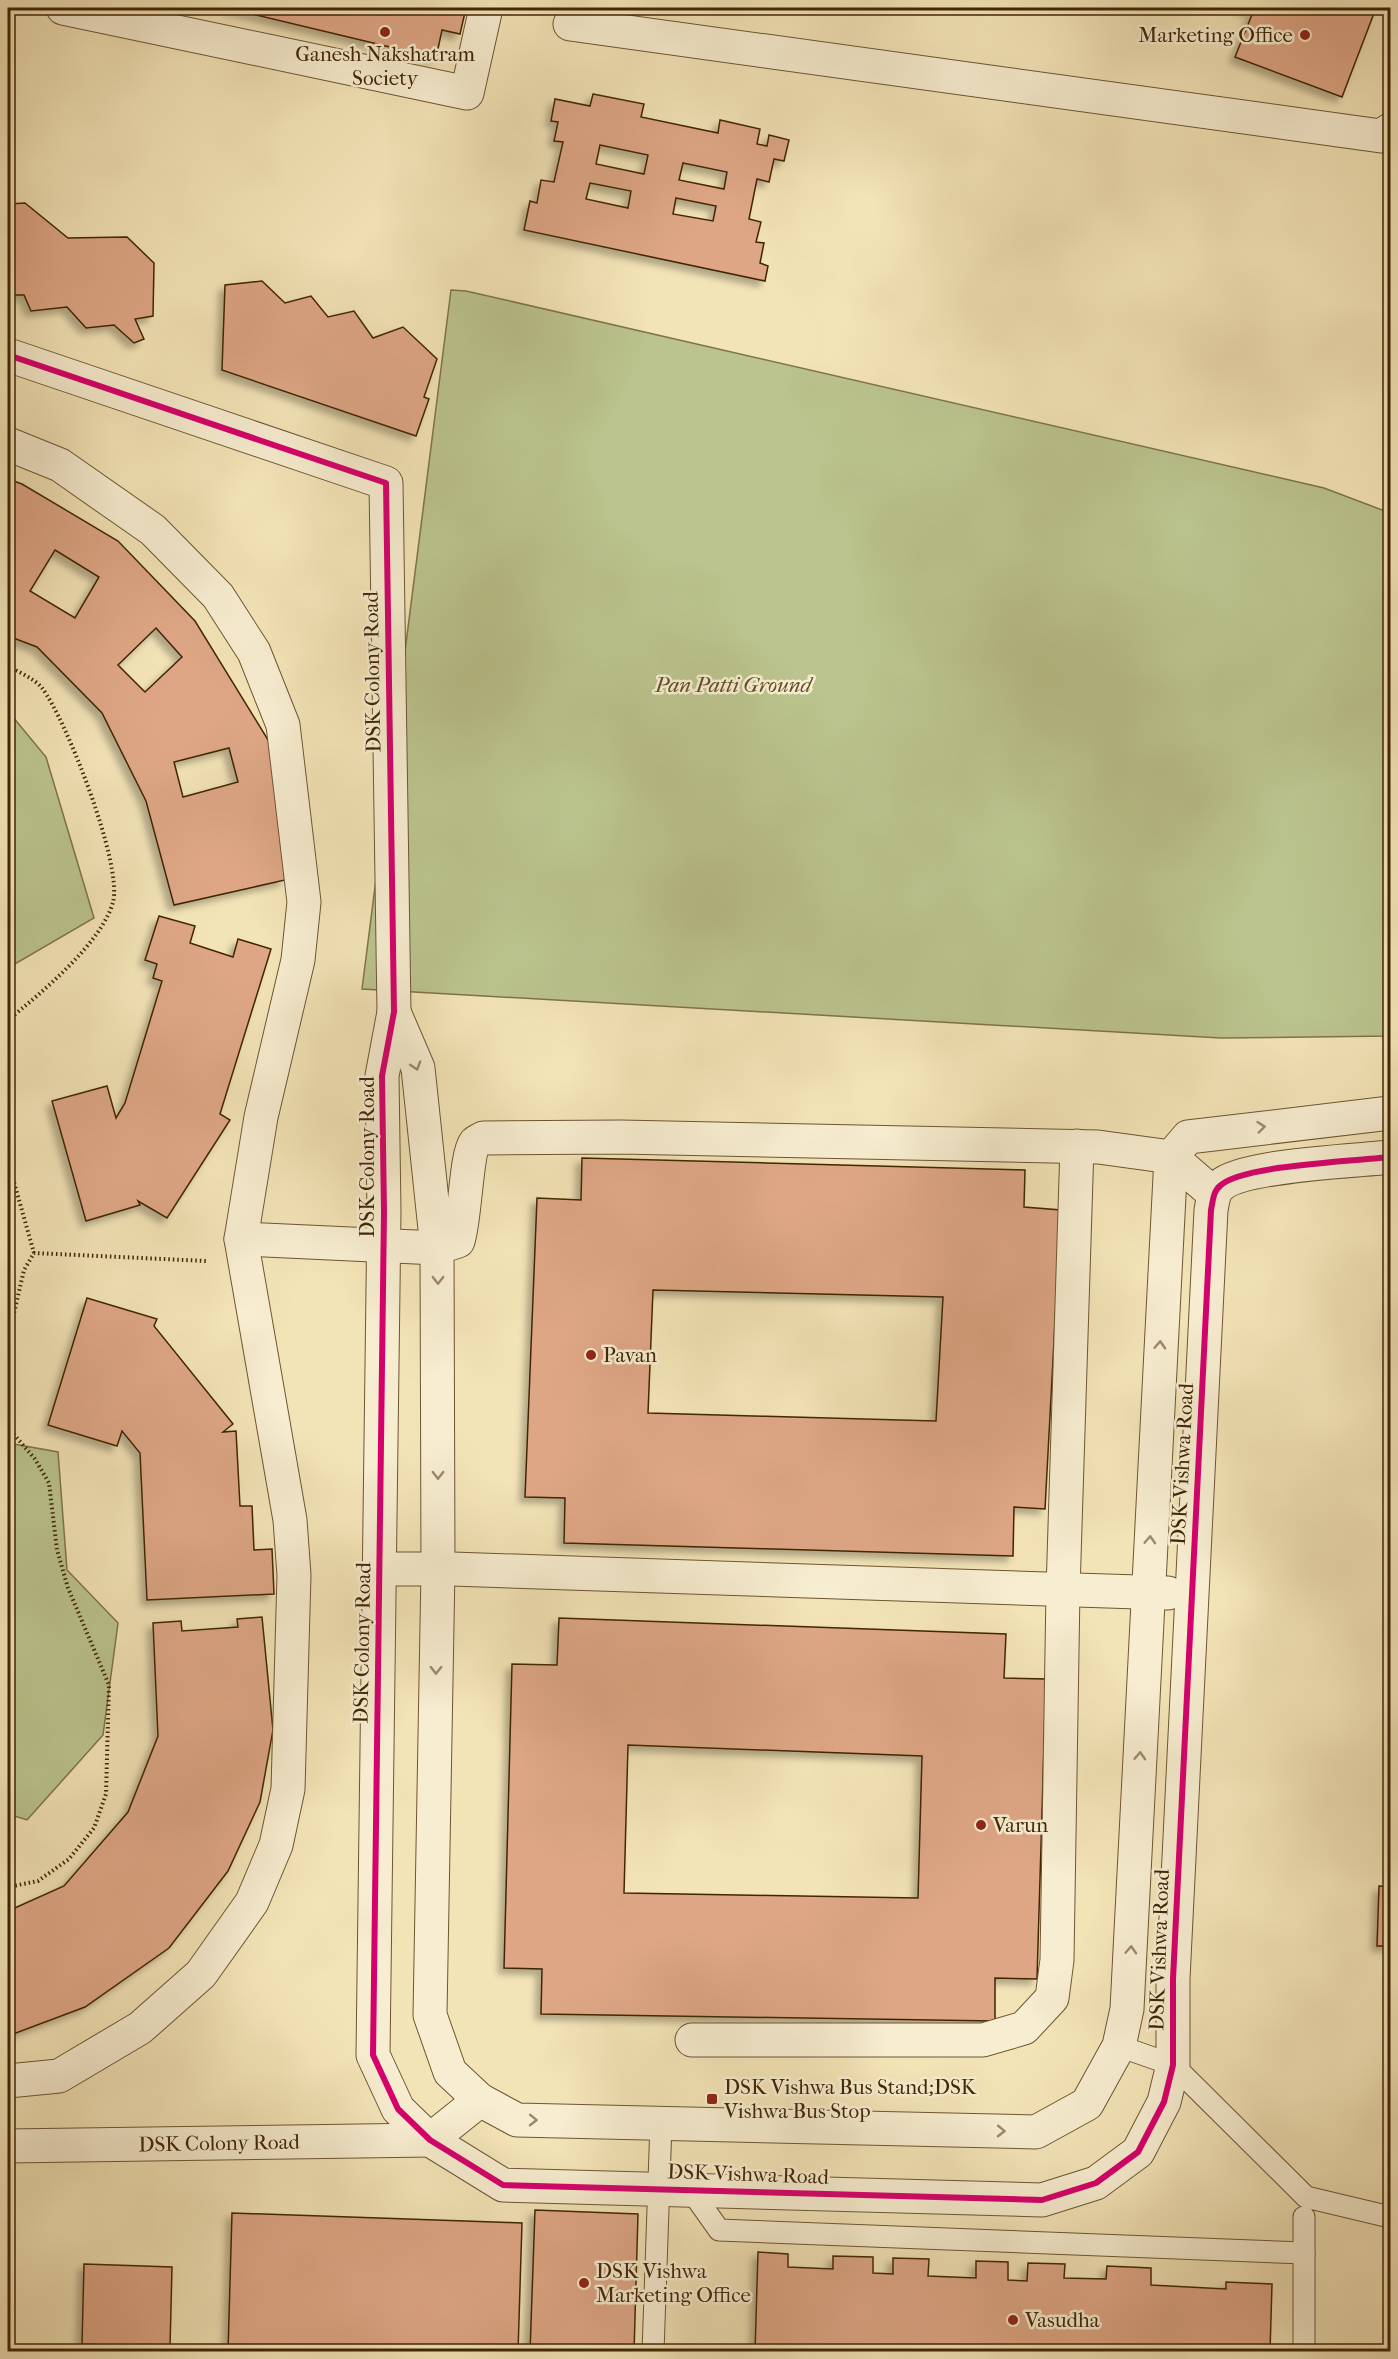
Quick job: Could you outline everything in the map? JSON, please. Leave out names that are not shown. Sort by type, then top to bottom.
[{"type":"street","points":[[63,8],[467,93],[486,8]]},
{"type":"street","points":[[570,24],[1369,135],[1381,136],[1390,130]]},
{"type":"street","name":"DSK Colony Road","points":[[8,355],[386,483],[394,1012],[382,1076],[384,1246],[373,2055],[398,2109],[430,2140]]},
{"type":"street","points":[[8,444],[60,465],[153,530],[218,596],[254,652],[283,725],[304,902],[298,960],[261,1117],[244,1251],[290,1520],[294,1575],[288,1789],[276,1845],[252,1902],[201,1974],[148,2020],[59,2076],[8,2081]]},
{"type":"street","name":"DSK Colony Road","points":[[394,1012],[418,1068],[438,1248],[438,1569],[430,2015],[450,2072],[480,2100]]},
{"type":"street","points":[[1171,1157],[1188,1137],[1214,1132],[1390,1113]]},
{"type":"street","points":[[1214,1132],[1250,1173]]},
{"type":"street","points":[[244,1251],[384,1246],[438,1248],[458,1241],[464,1217],[471,1155],[475,1143],[483,1138],[633,1138],[1077,1146],[1171,1157],[1214,1194],[1221,1185],[1250,1173],[1390,1157]]},
{"type":"street","points":[[692,2040],[983,2040],[1024,2028],[1052,1998],[1057,1960],[1063,1590],[1077,1146]]},
{"type":"street","name":"DSK Vishwa Road","points":[[480,2100],[517,2120],[1036,2132],[1087,2103],[1119,2046],[1129,1988],[1171,1157]]},
{"type":"street","name":"DSK Vishwa Road","points":[[430,2140],[503,2185],[1042,2200],[1096,2183],[1138,2152],[1164,2102],[1173,2066],[1173,1979],[1191,1594],[1211,1210],[1214,1194]]},
{"type":"street","points":[[380,1569],[1191,1594]]},
{"type":"street","points":[[430,2140],[480,2100]]},
{"type":"street","name":"DSK Colony Road","points":[[8,2146],[430,2140]]},
{"type":"lane","points":[[1119,2046],[1173,2066],[1306,2197],[1390,2217]]},
{"type":"lane","name":"DSK Vishwa Road","points":[[653,2352],[674,2188],[661,2123]]},
{"type":"lane","points":[[674,2188],[719,2230],[1304,2253]]},
{"type":"lane","points":[[1304,2217],[1304,2352]]},
{"type":"path","points":[[8,666],[40,685],[53,704],[84,775],[101,828],[111,871],[114,901],[86,946],[38,996],[8,1020]]},
{"type":"path","points":[[8,1161],[34,1253],[24,1270],[8,1339]]},
{"type":"path","points":[[34,1253],[244,1251]]},
{"type":"path","points":[[8,1422],[11,1431],[35,1459],[49,1483],[60,1560],[68,1588],[109,1685],[106,1794],[94,1828],[69,1859],[38,1881],[8,1887]]},
{"type":"green space","name":"Pan Patti Ground","points":[[451,290],[466,291],[1324,488],[1390,513],[1390,1036],[1221,1038],[362,989]]},
{"type":"green space","points":[[8,711],[46,757],[94,918],[8,968]]},
{"type":"green space","points":[[8,1443],[58,1452],[67,1570],[118,1623],[103,1735],[27,1820],[8,1814]]},
{"type":"building","name":"Ganesh Nakshatram Society","points":[[227,8],[466,8],[460,34],[442,30],[436,58]]},
{"type":"building","name":"Marketing Office","points":[[1240,8],[1376,8],[1342,97],[1235,57],[1253,12]]},
{"type":"building","points":[[593,94],[644,104],[641,117],[718,133],[720,120],[760,129],[757,144],[767,146],[769,135],[789,140],[784,161],[774,159],[769,182],[757,179],[749,219],[761,222],[756,242],[764,243],[760,263],[768,266],[765,281],[524,230],[530,201],[537,203],[541,180],[554,182],[563,142],[554,141],[558,122],[551,121],[555,99],[590,106]],"holes":[[[600,145],[648,155],[644,174],[596,164]],[[683,163],[727,172],[724,189],[679,180]],[[590,183],[631,191],[628,208],[586,199]],[[676,198],[716,206],[713,221],[673,214]]]},
{"type":"building","points":[[25,203],[68,238],[127,237],[154,263],[153,316],[135,319],[144,339],[134,343],[114,325],[86,328],[67,307],[31,311],[24,295],[8,295],[8,204]]},
{"type":"building","points":[[262,281],[285,303],[311,296],[328,317],[354,311],[373,338],[403,327],[437,359],[424,397],[429,399],[416,436],[222,370],[225,285]]},
{"type":"building","points":[[8,479],[22,484],[118,541],[195,621],[273,748],[285,880],[174,905],[146,801],[102,713],[37,647],[8,636]],"holes":[[[55,550],[99,577],[75,618],[30,591]],[[156,628],[182,657],[145,692],[118,665]],[[229,748],[238,782],[183,797],[174,762]]]},
{"type":"building","points":[[159,916],[195,926],[190,943],[233,957],[238,939],[271,949],[220,1114],[230,1120],[167,1218],[138,1201],[140,1205],[86,1221],[52,1101],[107,1086],[116,1118],[125,1103],[162,981],[153,978],[157,964],[145,960]]},
{"type":"building","name":"Pavan","points":[[582,1158],[1025,1170],[1024,1207],[1061,1210],[1045,1509],[1014,1507],[1013,1556],[564,1543],[565,1498],[525,1497],[537,1198],[581,1200]],"holes":[[[653,1290],[943,1297],[936,1421],[648,1413]]]},
{"type":"building","points":[[87,1298],[157,1319],[154,1326],[233,1424],[223,1432],[236,1431],[240,1506],[252,1506],[254,1550],[272,1549],[274,1594],[147,1600],[140,1453],[122,1431],[117,1446],[48,1425]]},
{"type":"building","points":[[262,1617],[273,1730],[260,1802],[228,1871],[169,1948],[85,2007],[8,2036],[8,1911],[64,1886],[128,1812],[158,1736],[153,1623],[181,1621],[182,1631],[238,1627],[237,1619]]},
{"type":"building","name":"Varun","points":[[559,1618],[1006,1634],[1004,1678],[1046,1679],[1037,1979],[995,1978],[995,2021],[541,2014],[542,1969],[504,1968],[512,1664],[557,1665]],"holes":[[[628,1745],[922,1756],[918,1898],[624,1893]]]},
{"type":"building","points":[[1379,1886],[1390,1887],[1390,1946],[1377,1946]]},
{"type":"building","name":"DSK Vishwa Marketing Office","points":[[535,2210],[638,2214],[634,2352],[530,2352]]},
{"type":"building","points":[[232,2213],[522,2223],[518,2352],[228,2352]]},
{"type":"building","name":"Vasudha","points":[[758,2252],[788,2254],[788,2267],[833,2269],[833,2256],[873,2257],[873,2273],[893,2274],[893,2258],[929,2259],[928,2276],[976,2278],[976,2261],[1008,2262],[1008,2280],[1027,2281],[1028,2263],[1065,2264],[1064,2278],[1106,2279],[1107,2266],[1151,2268],[1151,2285],[1226,2289],[1226,2282],[1272,2284],[1270,2352],[755,2352]]},
{"type":"building","points":[[84,2264],[172,2267],[170,2347],[82,2344]]},
{"type":"cycle path","points":[[8,355],[386,483],[394,1012],[382,1076],[384,1212],[373,2055],[398,2109],[430,2140],[503,2185],[1042,2200],[1096,2183],[1138,2152],[1164,2102],[1173,2065],[1173,1979],[1211,1210],[1214,1196],[1221,1185],[1233,1178],[1252,1173],[1301,1165],[1390,1157]]},
{"type":"place","name":"Ganesh Nakshatram Society","points":[[385,32]]},
{"type":"place","name":"Marketing Office","points":[[1305,35]]},
{"type":"place","name":"Pavan","points":[[591,1355]]},
{"type":"place","name":"Varun","points":[[981,1825]]},
{"type":"place","name":"DSK Vishwa Bus Stand;DSK Vishwa Bus Stop","points":[[712,2099]]},
{"type":"place","name":"DSK Vishwa Marketing Office","points":[[584,2283]]},
{"type":"place","name":"Vasudha","points":[[1013,2320]]}]
